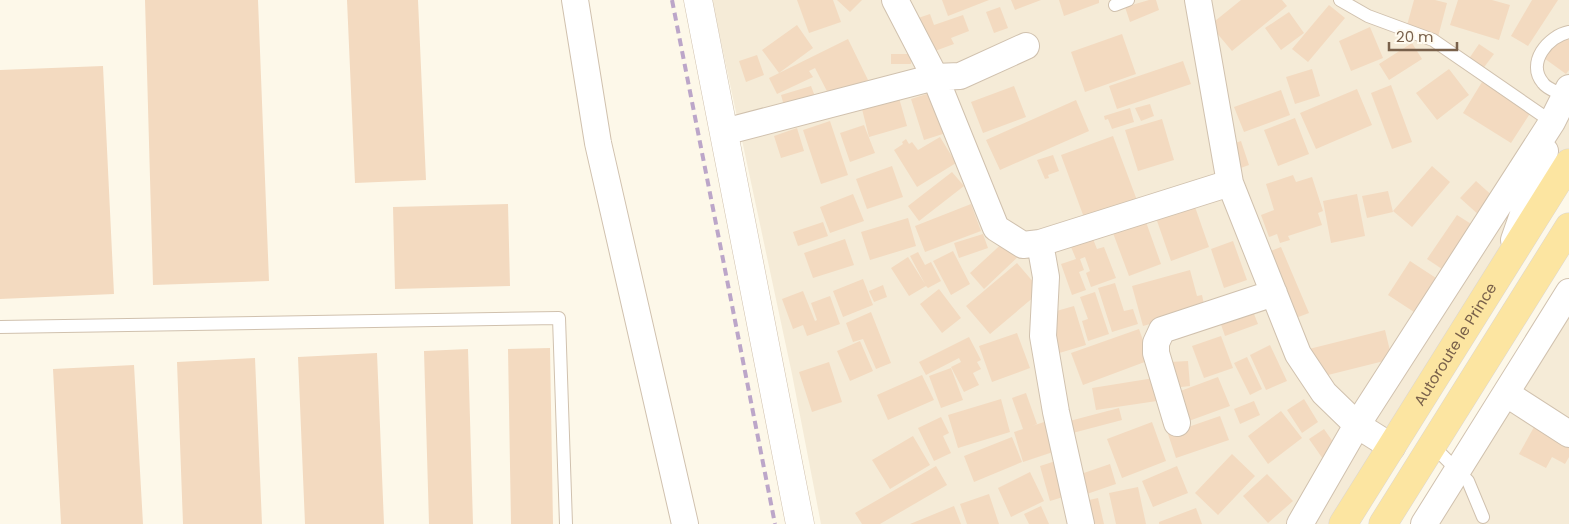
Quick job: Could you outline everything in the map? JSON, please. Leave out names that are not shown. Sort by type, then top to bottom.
[{"type":"main road","name":"Autoroute le Prince","points":[[1343,524],[1569,163]]},
{"type":"main road","points":[[1383,524],[1569,227]]},
{"type":"street","points":[[575,0],[598,143],[685,524]]},
{"type":"street","points":[[698,0],[800,524]]},
{"type":"street","points":[[895,0],[934,77],[996,228],[1023,244],[1040,243],[1230,183]]},
{"type":"street","points":[[1198,0],[1230,183],[1298,354],[1324,393],[1357,425],[1392,446]]},
{"type":"street","points":[[724,132],[934,77],[960,76],[1026,46]]},
{"type":"street","points":[[1300,524],[1357,425],[1552,122],[1566,92]]},
{"type":"street","points":[[1504,268],[1542,163],[1552,122]]},
{"type":"street","points":[[1040,243],[1046,277],[1043,336],[1056,412],[1081,524]]},
{"type":"street","points":[[1424,524],[1569,292]]},
{"type":"street","points":[[1177,423],[1156,353],[1156,343],[1162,330],[1274,293]]},
{"type":"street","points":[[1507,394],[1569,434]]},
{"type":"lane","points":[[1115,4],[1128,0]]},
{"type":"lane","points":[[1340,0],[1368,16],[1433,40],[1552,122]]},
{"type":"lane","points":[[1566,92],[1543,83],[1537,66],[1542,50],[1560,34],[1569,32]]},
{"type":"lane","points":[[0,327],[559,318],[566,524]]},
{"type":"lane","points":[[1432,445],[1468,481],[1483,517]]},
{"type":"shaded area","points":[[712,0],[1569,0],[1569,170],[1334,524],[821,524],[792,374]]},
{"type":"shaded area","points":[[1569,313],[1569,524],[1421,524]]},
{"type":"building","points":[[145,0],[258,0],[269,281],[153,285]]},
{"type":"building","points":[[347,0],[418,0],[426,180],[355,183]]},
{"type":"building","points":[[797,0],[833,0],[841,22],[809,33]]},
{"type":"building","points":[[837,0],[862,0],[850,12]]},
{"type":"building","points":[[942,0],[989,0],[948,16]]},
{"type":"building","points":[[1011,0],[1041,0],[1015,10]]},
{"type":"building","points":[[1059,0],[1099,0],[1099,3],[1064,16]]},
{"type":"building","points":[[1149,0],[1156,0],[1159,10],[1130,22],[1125,7]]},
{"type":"building","points":[[1241,0],[1282,0],[1287,6],[1232,51],[1210,25]]},
{"type":"building","points":[[1414,0],[1435,0],[1447,3],[1438,37],[1406,29]]},
{"type":"building","points":[[1458,0],[1492,0],[1510,5],[1499,40],[1450,25]]},
{"type":"building","points":[[1532,0],[1558,0],[1528,46],[1511,36]]},
{"type":"building","points":[[1329,5],[1345,18],[1308,62],[1292,49]]},
{"type":"building","points":[[1000,7],[1008,28],[994,33],[986,12]]},
{"type":"building","points":[[1289,12],[1304,33],[1281,50],[1265,28]]},
{"type":"building","points":[[930,14],[934,25],[963,15],[969,31],[951,38],[954,44],[924,55],[912,20]]},
{"type":"building","points":[[797,25],[813,48],[779,73],[762,50]]},
{"type":"building","points":[[1370,27],[1383,58],[1351,71],[1339,41]]},
{"type":"building","points":[[1554,30],[1569,40],[1569,70],[1566,74],[1537,53]]},
{"type":"building","points":[[1122,34],[1136,74],[1085,92],[1071,52]]},
{"type":"building","points":[[848,39],[868,80],[831,99],[815,68],[809,71],[813,77],[777,94],[769,78]]},
{"type":"building","points":[[1412,43],[1422,59],[1389,80],[1379,64]]},
{"type":"building","points":[[1479,44],[1494,54],[1482,70],[1468,60]]},
{"type":"building","points":[[891,54],[911,54],[911,64],[891,64]]},
{"type":"building","points":[[757,55],[764,75],[746,82],[739,61]]},
{"type":"building","points":[[1183,61],[1191,84],[1117,109],[1109,86]]},
{"type":"building","points":[[103,66],[114,294],[0,299],[0,70]]},
{"type":"building","points":[[1312,69],[1320,96],[1295,104],[1286,77]]},
{"type":"building","points":[[1449,69],[1469,95],[1437,120],[1416,93]]},
{"type":"building","points":[[1482,82],[1531,112],[1511,143],[1463,113]]},
{"type":"building","points":[[1391,85],[1412,142],[1392,149],[1371,93]]},
{"type":"building","points":[[811,86],[816,99],[785,109],[781,95]]},
{"type":"building","points":[[1014,86],[1026,117],[983,133],[971,102]]},
{"type":"building","points":[[1357,89],[1372,125],[1316,149],[1300,113]]},
{"type":"building","points":[[1281,90],[1290,115],[1244,132],[1234,107]]},
{"type":"building","points":[[933,92],[946,133],[924,140],[911,99]]},
{"type":"building","points":[[899,98],[907,126],[869,137],[862,109]]},
{"type":"building","points":[[1076,100],[1089,131],[1000,170],[986,140]]},
{"type":"building","points":[[1150,104],[1154,116],[1141,121],[1135,108]]},
{"type":"building","points":[[1130,108],[1134,122],[1112,129],[1108,119],[1105,120],[1104,116]]},
{"type":"building","points":[[1295,118],[1309,154],[1278,166],[1264,130]]},
{"type":"building","points":[[1162,119],[1174,160],[1138,171],[1125,130]]},
{"type":"building","points":[[830,121],[848,175],[821,184],[803,130]]},
{"type":"building","points":[[864,125],[875,153],[850,162],[840,133]]},
{"type":"building","points":[[797,128],[804,151],[781,158],[774,136]]},
{"type":"building","points":[[1113,136],[1138,203],[1086,223],[1061,155]]},
{"type":"building","points":[[940,137],[956,163],[917,187],[894,150],[903,144],[902,142],[906,139],[909,144],[912,142],[918,150]]},
{"type":"building","points":[[1241,141],[1249,165],[1235,170],[1227,146]]},
{"type":"building","points":[[1053,155],[1059,171],[1048,175],[1049,178],[1045,179],[1037,160]]},
{"type":"building","points":[[892,166],[903,197],[867,209],[856,179]]},
{"type":"building","points":[[1432,166],[1450,182],[1412,227],[1393,211]]},
{"type":"building","points":[[952,172],[964,186],[919,221],[908,206]]},
{"type":"building","points":[[1293,175],[1296,182],[1312,177],[1323,211],[1318,213],[1322,225],[1288,236],[1290,240],[1280,243],[1277,234],[1269,237],[1261,215],[1274,210],[1266,184]]},
{"type":"building","points":[[1476,181],[1496,199],[1480,216],[1460,198]]},
{"type":"building","points":[[1388,191],[1393,212],[1367,218],[1362,196]]},
{"type":"building","points":[[853,194],[864,221],[830,233],[820,207]]},
{"type":"building","points":[[1357,194],[1365,236],[1331,243],[1323,201]]},
{"type":"building","points":[[508,204],[510,286],[395,289],[393,207]]},
{"type":"building","points":[[971,204],[981,231],[925,252],[915,226]]},
{"type":"building","points":[[1194,204],[1209,247],[1171,261],[1156,218]]},
{"type":"building","points":[[1457,215],[1476,227],[1445,271],[1427,259]]},
{"type":"building","points":[[908,218],[916,246],[870,260],[861,232]]},
{"type":"building","points":[[823,222],[828,236],[798,246],[793,232]]},
{"type":"building","points":[[1146,222],[1161,264],[1129,276],[1113,233]]},
{"type":"building","points":[[983,234],[988,248],[959,258],[954,243]]},
{"type":"building","points":[[1008,238],[1022,253],[984,289],[970,273]]},
{"type":"building","points":[[845,239],[854,265],[813,278],[804,253]]},
{"type":"building","points":[[1093,239],[1097,249],[1104,247],[1116,278],[1091,287],[1086,273],[1090,271],[1085,257],[1080,259],[1084,270],[1079,272],[1086,290],[1072,295],[1061,264],[1076,259],[1071,247]]},
{"type":"building","points":[[1233,241],[1247,280],[1224,288],[1211,249]]},
{"type":"building","points":[[1281,247],[1309,313],[1293,319],[1265,253]]},
{"type":"building","points":[[953,251],[970,284],[951,295],[933,261]]},
{"type":"building","points":[[918,252],[925,265],[931,262],[941,281],[928,288],[926,286],[909,296],[891,268],[908,257],[925,284],[910,256]]},
{"type":"building","points":[[1410,261],[1436,278],[1414,312],[1388,295]]},
{"type":"building","points":[[1017,263],[1041,291],[990,334],[966,306]]},
{"type":"building","points":[[1190,270],[1197,296],[1202,295],[1205,309],[1143,326],[1132,286]]},
{"type":"building","points":[[863,279],[873,305],[843,317],[833,291]]},
{"type":"building","points":[[1115,283],[1124,311],[1133,309],[1138,324],[1112,332],[1098,288]]},
{"type":"building","points":[[883,285],[887,297],[874,302],[869,291]]},
{"type":"building","points":[[939,289],[961,318],[942,333],[920,304]]},
{"type":"building","points":[[803,291],[815,321],[817,320],[811,303],[830,296],[840,324],[807,336],[803,325],[793,329],[782,299]]},
{"type":"building","points":[[1095,292],[1109,334],[1088,341],[1082,321],[1088,319],[1080,297]]},
{"type":"building","points":[[1250,304],[1258,324],[1225,336],[1218,316]]},
{"type":"building","points":[[1074,306],[1086,345],[1056,354],[1048,329],[1057,326],[1053,312]]},
{"type":"building","points":[[871,312],[891,363],[876,369],[863,339],[853,342],[846,323]]},
{"type":"building","points":[[1139,329],[1150,360],[1083,385],[1071,353]]},
{"type":"building","points":[[1385,330],[1392,359],[1316,378],[1309,349]]},
{"type":"building","points":[[1017,333],[1030,368],[992,382],[979,346]]},
{"type":"building","points":[[1221,336],[1233,368],[1204,378],[1192,346]]},
{"type":"building","points":[[969,337],[981,360],[977,362],[981,369],[973,373],[979,385],[964,392],[951,367],[961,362],[959,358],[926,375],[919,362]]},
{"type":"building","points":[[860,341],[873,371],[850,381],[837,351]]},
{"type":"building","points":[[1270,345],[1287,381],[1266,390],[1250,355]]},
{"type":"building","points":[[550,348],[553,524],[511,524],[508,349]]},
{"type":"building","points":[[468,349],[473,524],[429,524],[424,351]]},
{"type":"building","points":[[377,353],[384,524],[305,524],[298,357]]},
{"type":"building","points":[[1247,357],[1262,389],[1250,395],[1234,363]]},
{"type":"building","points":[[255,358],[262,524],[183,524],[177,362]]},
{"type":"building","points":[[1188,361],[1190,386],[1172,388],[1170,362]]},
{"type":"building","points":[[829,362],[842,402],[812,412],[799,372]]},
{"type":"building","points":[[134,365],[143,524],[61,524],[53,369]]},
{"type":"building","points":[[951,368],[963,400],[941,408],[929,376]]},
{"type":"building","points":[[922,375],[934,400],[888,420],[877,395]]},
{"type":"building","points":[[1218,377],[1230,406],[1186,422],[1175,393]]},
{"type":"building","points":[[1154,378],[1157,401],[1096,410],[1092,388]]},
{"type":"building","points":[[1026,393],[1037,424],[1032,426],[1047,421],[1056,451],[1023,462],[1014,432],[1023,429],[1012,398]]},
{"type":"building","points":[[1001,399],[1010,432],[958,448],[948,415]]},
{"type":"building","points":[[1304,399],[1318,422],[1302,433],[1287,410]]},
{"type":"building","points":[[1254,401],[1260,415],[1240,424],[1234,409]]},
{"type":"building","points":[[1119,408],[1122,420],[1065,435],[1062,423]]},
{"type":"building","points":[[1281,411],[1302,438],[1268,464],[1248,436]]},
{"type":"building","points":[[1220,416],[1229,440],[1176,458],[1168,434]]},
{"type":"building","points":[[941,417],[949,433],[943,436],[951,453],[934,461],[918,428]]},
{"type":"building","points":[[1539,418],[1562,444],[1569,447],[1569,457],[1565,464],[1552,457],[1546,468],[1519,454]]},
{"type":"building","points":[[1152,422],[1166,461],[1122,478],[1107,439]]},
{"type":"building","points":[[1324,429],[1338,449],[1323,459],[1309,439]]},
{"type":"building","points":[[913,436],[930,465],[890,489],[872,460]]},
{"type":"building","points":[[1012,437],[1022,462],[974,482],[964,456]]},
{"type":"building","points":[[1232,454],[1255,476],[1218,515],[1195,493]]},
{"type":"building","points":[[1062,459],[1073,494],[1050,501],[1040,466]]},
{"type":"building","points":[[1110,464],[1116,484],[1081,496],[1075,476]]},
{"type":"building","points":[[936,466],[947,485],[880,524],[862,524],[855,513]]},
{"type":"building","points":[[1177,466],[1188,493],[1153,507],[1142,481]]},
{"type":"building","points":[[1030,472],[1044,501],[1011,517],[998,488]]},
{"type":"building","points":[[1267,474],[1293,501],[1268,523],[1243,496]]},
{"type":"building","points":[[1138,487],[1146,524],[1116,524],[1109,493]]},
{"type":"building","points":[[989,494],[999,524],[967,524],[960,504]]},
{"type":"building","points":[[1098,498],[1104,524],[1085,524],[1080,502]]},
{"type":"building","points":[[954,506],[961,524],[910,524]]},
{"type":"building","points":[[1041,506],[1049,524],[1029,524],[1024,514]]},
{"type":"building","points":[[1196,508],[1202,524],[1159,524],[1159,522]]},
{"type":"railway","points":[[672,0],[775,524]]}]
